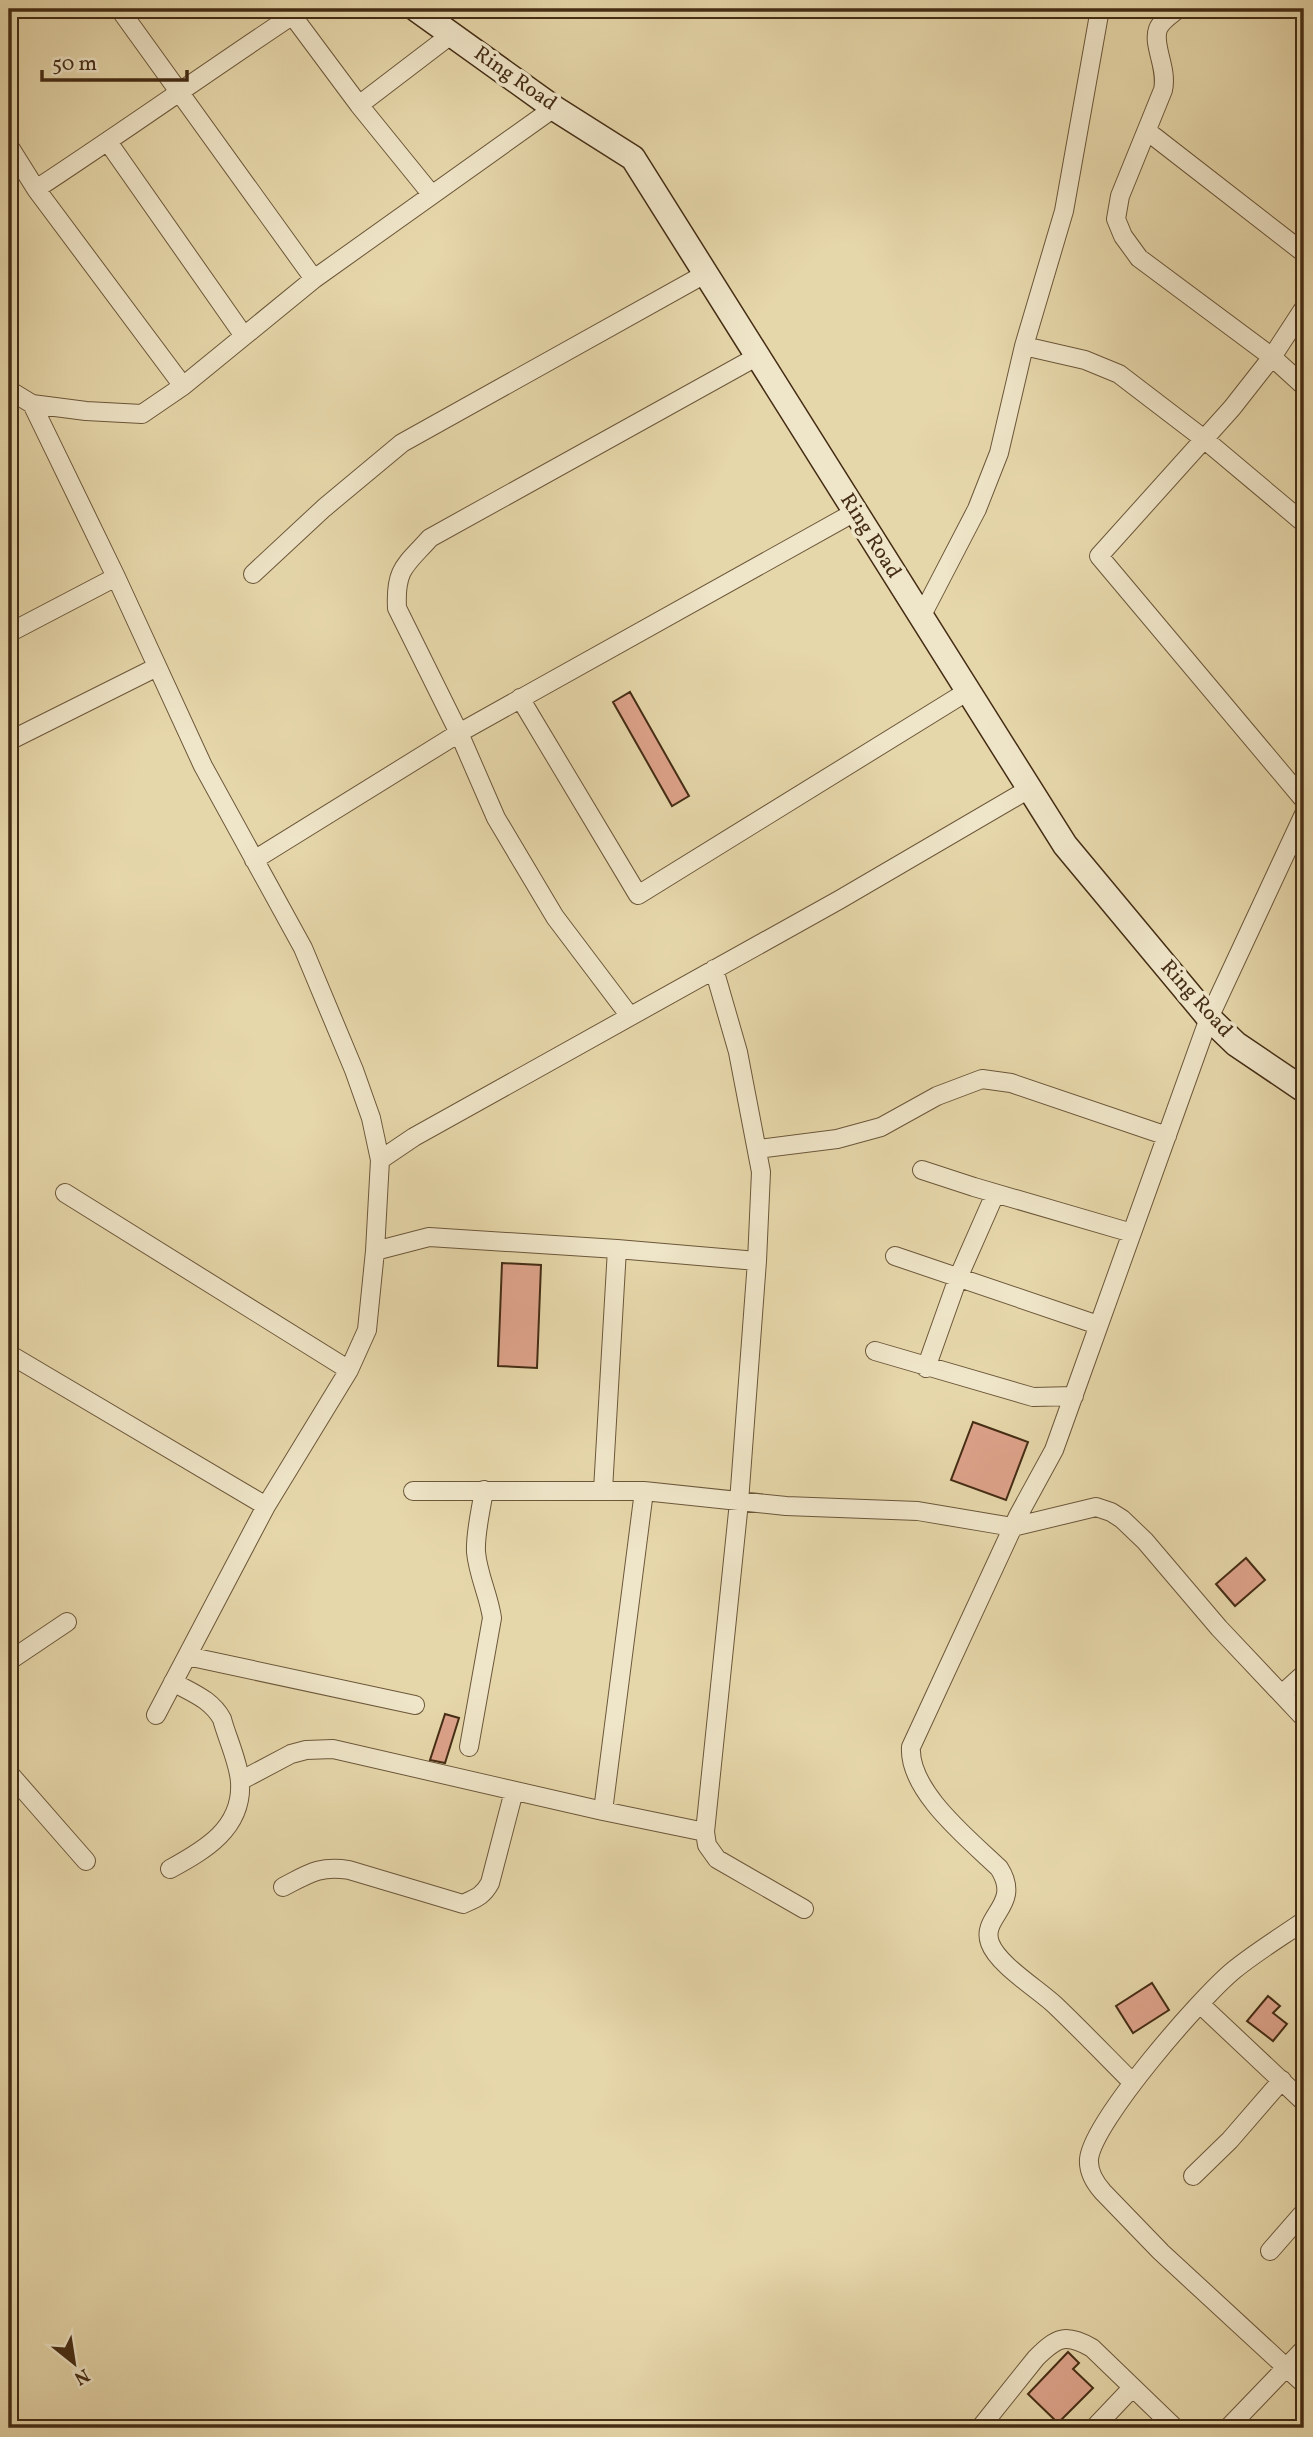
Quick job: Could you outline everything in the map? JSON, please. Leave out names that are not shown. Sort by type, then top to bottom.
[{"type":"main road","name":"Ring Road","points":[[416,9],[554,108],[633,158],[1065,845],[1209,1017],[1236,1044],[1304,1090]]},
{"type":"street","points":[[921,617],[977,509],[994,464],[1024,346],[1064,211],[1100,9]]},
{"type":"street","points":[[1178,9],[1158,29],[1156,41],[1164,65],[1165,80],[1120,196],[1116,219],[1123,236],[1139,258],[1272,357],[1304,386]]},
{"type":"street","points":[[36,189],[179,95],[297,12],[359,105],[432,195]]},
{"type":"street","points":[[122,14],[314,279]]},
{"type":"street","points":[[359,105],[452,34]]},
{"type":"street","points":[[9,390],[33,404],[86,411],[142,414],[183,386],[314,279],[554,108]]},
{"type":"street","points":[[1147,131],[1304,253]]},
{"type":"street","points":[[108,142],[244,336]]},
{"type":"street","points":[[9,146],[36,189],[183,386]]},
{"type":"street","points":[[253,574],[324,508],[402,443],[705,274]]},
{"type":"street","points":[[1304,308],[1272,357],[1204,439],[1099,556],[1304,800]]},
{"type":"street","points":[[1024,346],[1085,360],[1119,374],[1204,439],[1304,523]]},
{"type":"street","points":[[629,1015],[555,917],[496,818],[459,733],[397,608],[399,574],[430,538],[758,356]]},
{"type":"street","points":[[33,404],[203,766],[308,960],[354,1070],[371,1118],[380,1160],[367,1330],[349,1370],[266,1506],[156,1714]]},
{"type":"street","points":[[254,860],[459,733],[855,512]]},
{"type":"street","points":[[9,633],[116,577]]},
{"type":"street","points":[[9,741],[157,667]]},
{"type":"street","points":[[520,698],[638,895],[968,691]]},
{"type":"street","points":[[380,1160],[414,1137],[839,900],[1029,789]]},
{"type":"street","points":[[1133,2083],[1055,2006],[995,1952],[988,1938],[1008,1890],[1006,1879],[999,1868],[927,1793],[916,1775],[910,1756],[911,1747],[1028,1495],[1054,1450],[1209,1017],[1300,836],[1304,814]]},
{"type":"street","points":[[714,969],[738,1052],[761,1172],[758,1261],[738,1502],[705,1832],[707,1845],[717,1859],[804,1909]]},
{"type":"street","points":[[758,1149],[837,1139],[881,1127],[937,1096],[982,1079],[1011,1083],[1167,1136]]},
{"type":"street","points":[[922,1170],[1132,1233]]},
{"type":"street","points":[[65,1192],[349,1370]]},
{"type":"street","points":[[926,1368],[958,1278],[995,1194]]},
{"type":"street","points":[[375,1251],[429,1237],[758,1261]]},
{"type":"street","points":[[603,1490],[617,1249]]},
{"type":"street","points":[[895,1256],[1098,1325]]},
{"type":"street","points":[[875,1352],[1033,1396],[1074,1396]]},
{"type":"street","points":[[9,1354],[266,1506]]},
{"type":"street","points":[[469,1747],[492,1618],[490,1598],[476,1549],[484,1490]]},
{"type":"street","points":[[413,1491],[644,1491],[738,1502],[918,1511],[1013,1527],[1096,1507],[1111,1511],[1145,1541],[1219,1628],[1304,1718]]},
{"type":"street","points":[[603,1811],[644,1491]]},
{"type":"street","points":[[12,1653],[67,1622]]},
{"type":"street","points":[[187,1656],[415,1704]]},
{"type":"street","points":[[1282,1694],[1304,1674]]},
{"type":"street","points":[[170,1869],[198,1854],[223,1834],[235,1817],[240,1781],[217,1710],[210,1702],[173,1682]]},
{"type":"street","points":[[240,1781],[291,1755],[306,1750],[333,1749],[705,1832]]},
{"type":"street","points":[[9,1775],[86,1861]]},
{"type":"street","points":[[283,1887],[313,1872],[331,1867],[463,1903],[475,1899],[483,1895],[489,1883],[514,1791]]},
{"type":"street","points":[[1304,1921],[1234,1970],[1200,2004],[1133,2083],[1106,2123],[1091,2150],[1089,2161],[1095,2184],[1161,2252],[1304,2384]]},
{"type":"street","points":[[1200,2004],[1304,2102]]},
{"type":"street","points":[[1193,2176],[1230,2140],[1282,2080]]},
{"type":"street","points":[[1270,2250],[1304,2212]]},
{"type":"street","points":[[980,2428],[1036,2358],[1046,2348],[1068,2338],[1076,2339],[1092,2348],[1175,2428]]},
{"type":"street","points":[[1228,2428],[1304,2349]]},
{"type":"street","points":[[1094,2428],[1132,2388]]},
{"type":"building","points":[[630,692],[689,796],[672,806],[613,702]]},
{"type":"building","points":[[502,1263],[541,1265],[537,1368],[498,1366]]},
{"type":"building","points":[[973,1422],[1028,1442],[1006,1500],[951,1480]]},
{"type":"building","points":[[1246,1558],[1265,1580],[1235,1606],[1216,1584]]},
{"type":"building","points":[[445,1714],[459,1718],[445,1763],[430,1760]]},
{"type":"building","points":[[1152,1983],[1169,2010],[1133,2033],[1116,2006]]},
{"type":"building","points":[[1268,1996],[1280,2006],[1273,2013],[1287,2024],[1273,2041],[1247,2021]]},
{"type":"building","points":[[1068,2352],[1079,2363],[1073,2369],[1093,2388],[1058,2423],[1028,2394]]}]
